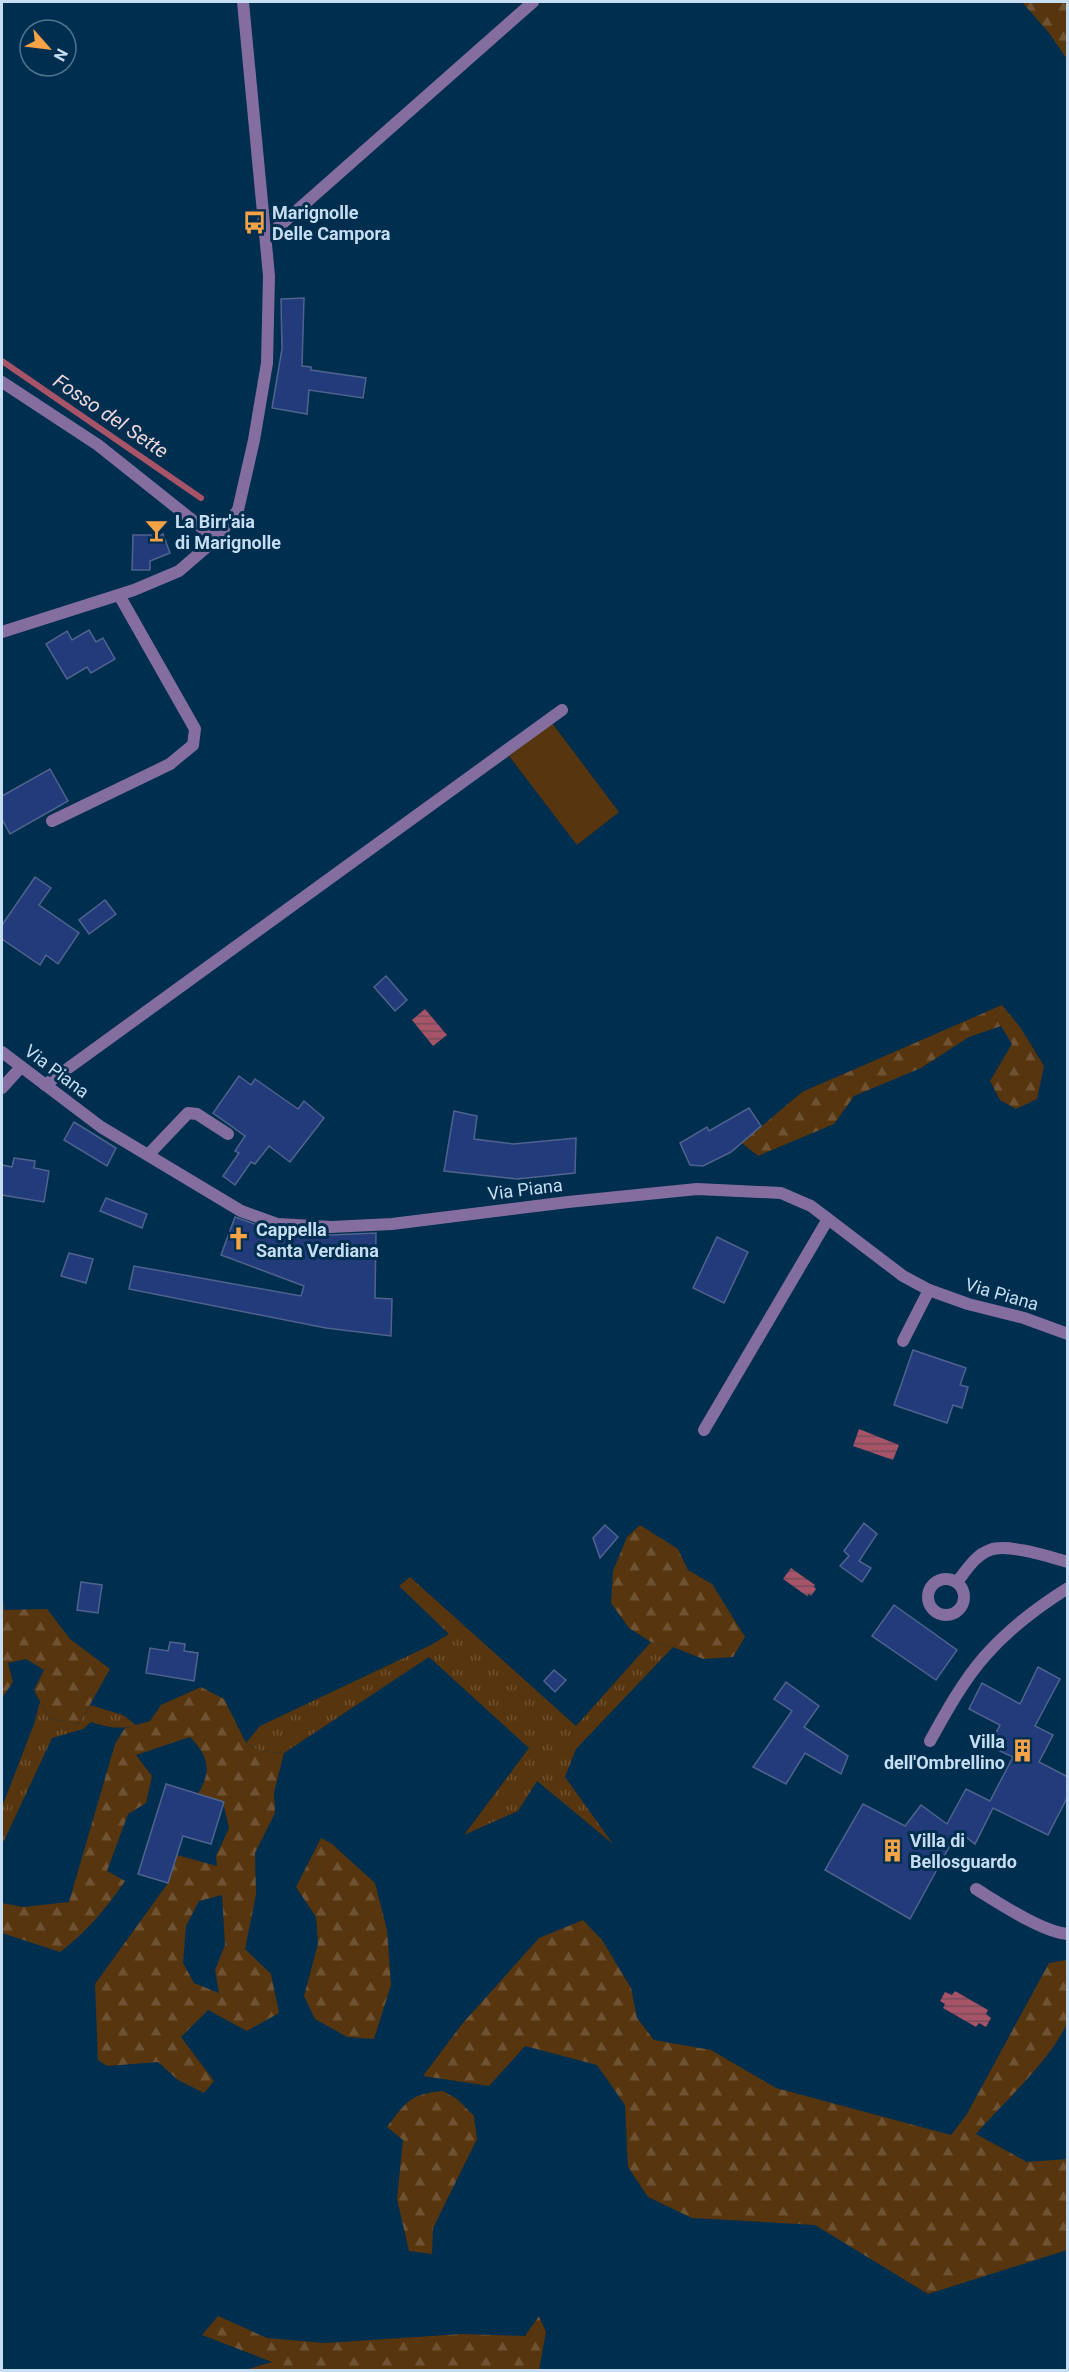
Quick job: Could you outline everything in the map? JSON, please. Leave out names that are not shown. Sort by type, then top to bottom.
[{"type":"street","points":[[2,632],[119,595],[178,571],[216,539],[238,510],[254,440],[267,363],[269,276],[243,2]]},
{"type":"street","points":[[267,237],[533,2]]},
{"type":"street","points":[[2,382],[98,445],[216,539]]},
{"type":"street","points":[[52,820],[170,765],[193,745],[195,729],[119,595]]},
{"type":"street","points":[[45,1084],[562,710]]},
{"type":"street","name":"Via Piana","points":[[2,1052],[101,1127],[241,1210],[277,1224],[331,1227],[392,1224],[697,1189],[781,1193],[812,1206],[903,1276],[929,1290],[968,1304],[1024,1318],[1068,1334]]},
{"type":"street","points":[[2,1088],[21,1067]]},
{"type":"street","points":[[148,1155],[188,1113],[197,1114],[228,1134]]},
{"type":"street","points":[[704,1430],[828,1219]]},
{"type":"street","points":[[903,1341],[929,1290]]},
{"type":"street","points":[[957,1582],[974,1561],[990,1550],[1008,1548],[1068,1562]]},
{"type":"street","points":[[930,1742],[952,1702],[984,1657],[1005,1636],[1068,1588]]},
{"type":"street","points":[[976,1889],[1021,1916],[1060,1933],[1068,1934]]},
{"type":"green space","points":[[1022,2],[1067,2],[1067,59],[1049,33]]},
{"type":"green space","points":[[552,723],[619,812],[577,845],[509,756]]},
{"type":"green space","points":[[1002,1005],[1020,1027],[1044,1066],[1037,1099],[1016,1109],[1000,1100],[990,1081],[1012,1044],[1001,1026],[969,1037],[921,1068],[854,1096],[834,1124],[758,1156],[742,1143],[802,1092]]},
{"type":"green space","points":[[640,1525],[678,1549],[688,1570],[712,1584],[745,1637],[733,1657],[703,1659],[673,1647],[651,1642],[629,1628],[611,1603],[613,1571],[627,1537]]},
{"type":"green space","points":[[410,1577],[576,1726],[651,1642],[673,1647],[576,1749],[565,1777],[613,1844],[537,1781],[518,1811],[464,1835],[529,1748],[429,1657],[284,1753],[260,1751],[246,1743],[260,1726],[431,1645],[449,1634],[399,1586]]},
{"type":"green space","points":[[2,1589],[4,1610],[47,1609],[70,1639],[110,1669],[79,1724],[49,1719],[34,1690],[44,1670],[26,1659],[8,1663],[13,1682],[2,1698]]},
{"type":"green space","points":[[201,1687],[224,1699],[246,1743],[260,1751],[284,1753],[274,1792],[275,1813],[255,1853],[256,1895],[245,1949],[271,1974],[279,2013],[247,2031],[208,2010],[181,2037],[214,2081],[204,2093],[178,2080],[158,2062],[107,2066],[98,2060],[95,1984],[168,1883],[177,1855],[217,1866],[216,1856],[229,1828],[223,1802],[198,1794],[207,1771],[205,1757],[190,1737],[136,1755],[152,1776],[146,1803],[128,1814],[107,1871],[125,1881],[87,1928],[60,1952],[2,1933],[2,1903],[23,1907],[69,1902],[115,1744],[125,1728],[150,1721],[161,1705]],"holes":[[[222,1895],[225,1945],[215,1970],[219,1993],[194,1983],[183,1963],[186,1926],[199,1901]]]},
{"type":"green space","points":[[40,1702],[49,1719],[79,1724],[90,1705],[123,1715],[136,1725],[113,1727],[91,1722],[83,1729],[52,1738],[2,1845],[2,1807],[34,1724]]},
{"type":"green space","points":[[321,1838],[332,1844],[375,1883],[387,1930],[391,1985],[374,2039],[347,2037],[315,2019],[304,1996],[318,1944],[316,1917],[296,1887]]},
{"type":"green space","points":[[583,1920],[602,1940],[631,1988],[637,2018],[654,2040],[711,2050],[776,2088],[951,2135],[967,2114],[1049,1963],[1067,1960],[1067,2023],[1060,2037],[1026,2081],[976,2134],[1027,2162],[1067,2159],[1067,2250],[928,2294],[815,2225],[692,2218],[648,2197],[628,2167],[625,2105],[597,2065],[525,2046],[489,2086],[423,2076],[462,2024],[539,1938]]},
{"type":"green space","points":[[443,2091],[457,2099],[474,2116],[477,2139],[433,2228],[432,2254],[409,2251],[397,2199],[403,2140],[387,2127],[410,2100],[423,2094]]},
{"type":"green space","points":[[218,2316],[267,2338],[325,2343],[462,2334],[525,2336],[539,2316],[546,2332],[539,2370],[245,2370],[272,2362],[202,2335]]},
{"type":"shaded area","points":[[425,1009],[447,1035],[433,1046],[412,1020]]},
{"type":"shaded area","points":[[859,1429],[899,1445],[893,1460],[853,1446]]},
{"type":"shaded area","points":[[791,1568],[815,1585],[816,1589],[811,1596],[809,1594],[807,1596],[783,1579]]},
{"type":"shaded area","points":[[955,1991],[988,2010],[986,2014],[991,2018],[986,2027],[979,2023],[976,2027],[943,2008],[945,2004],[940,2001],[945,1992],[952,1995]]},
{"type":"building","points":[[304,298],[302,366],[311,367],[311,370],[366,378],[363,398],[309,390],[307,414],[272,408],[282,349],[281,299]]},
{"type":"building","points":[[163,534],[170,553],[150,561],[150,570],[132,570],[133,535],[151,535],[151,540]]},
{"type":"building","points":[[89,630],[96,642],[103,638],[115,659],[91,673],[87,667],[67,679],[46,644],[67,631],[72,640]]},
{"type":"building","points":[[50,769],[68,801],[10,834],[2,819],[2,796]]},
{"type":"building","points":[[35,877],[51,888],[39,905],[79,933],[58,964],[46,955],[40,965],[2,939],[2,925]]},
{"type":"building","points":[[105,900],[116,914],[89,934],[79,920]]},
{"type":"building","points":[[386,976],[407,1000],[395,1011],[374,987]]},
{"type":"building","points":[[239,1076],[251,1085],[255,1079],[298,1109],[304,1101],[324,1118],[290,1162],[269,1146],[255,1164],[251,1162],[235,1185],[223,1176],[239,1153],[235,1151],[245,1136],[213,1113]]},
{"type":"building","points":[[749,1108],[761,1126],[731,1152],[703,1166],[690,1165],[680,1143],[707,1127],[709,1131]]},
{"type":"building","points":[[454,1111],[477,1116],[474,1139],[513,1144],[576,1138],[575,1173],[517,1179],[444,1171]]},
{"type":"building","points":[[74,1122],[116,1148],[107,1166],[64,1140]]},
{"type":"building","points":[[14,1158],[35,1161],[34,1168],[49,1171],[44,1202],[2,1195],[2,1165],[12,1167]]},
{"type":"building","points":[[106,1198],[147,1214],[142,1228],[100,1211]]},
{"type":"building","points":[[235,1217],[277,1232],[331,1235],[376,1233],[375,1298],[392,1299],[391,1336],[326,1328],[129,1289],[134,1266],[301,1296],[304,1286],[221,1255]]},
{"type":"building","points":[[717,1237],[748,1252],[724,1303],[693,1288]]},
{"type":"building","points":[[69,1253],[93,1259],[86,1283],[61,1276]]},
{"type":"building","points":[[913,1350],[966,1368],[960,1385],[968,1387],[962,1408],[953,1405],[947,1423],[894,1405]]},
{"type":"building","points":[[864,1523],[877,1534],[859,1561],[871,1568],[862,1582],[840,1566],[849,1556],[844,1551]]},
{"type":"building","points":[[605,1525],[618,1537],[600,1558],[593,1538]]},
{"type":"building","points":[[81,1582],[102,1585],[98,1613],[77,1610]]},
{"type":"building","points":[[894,1605],[957,1650],[936,1680],[872,1636]]},
{"type":"building","points":[[170,1642],[185,1644],[184,1651],[198,1653],[194,1681],[146,1673],[150,1648],[168,1651]]},
{"type":"building","points":[[1038,1667],[1060,1679],[1035,1726],[1053,1735],[1039,1762],[1068,1777],[1068,1796],[1048,1835],[993,1808],[975,1844],[958,1831],[910,1919],[825,1870],[863,1804],[905,1826],[921,1805],[947,1824],[966,1789],[990,1801],[1013,1757],[989,1746],[1000,1725],[969,1709],[982,1683],[1020,1704]]},
{"type":"building","points":[[554,1670],[566,1680],[555,1692],[544,1681]]},
{"type":"building","points":[[786,1682],[819,1706],[804,1727],[848,1756],[841,1774],[805,1753],[786,1784],[753,1767],[792,1711],[774,1699]]},
{"type":"building","points":[[166,1784],[224,1802],[211,1844],[183,1836],[168,1883],[138,1874]]},
{"type":"waterway","name":"Fosso del Sette","points":[[2,361],[201,498]]},
{"type":"place","name":"Marignolle Delle Campora","points":[[254,222]]},
{"type":"place","name":"La Birr'aia di Marignolle","points":[[157,531]]},
{"type":"place","name":"Cappella Santa Verdiana","points":[[238,1239]]},
{"type":"place","name":"Villa dell'Ombrellino","points":[[1023,1751]]},
{"type":"place","name":"Villa di Bellosguardo","points":[[892,1850]]}]
